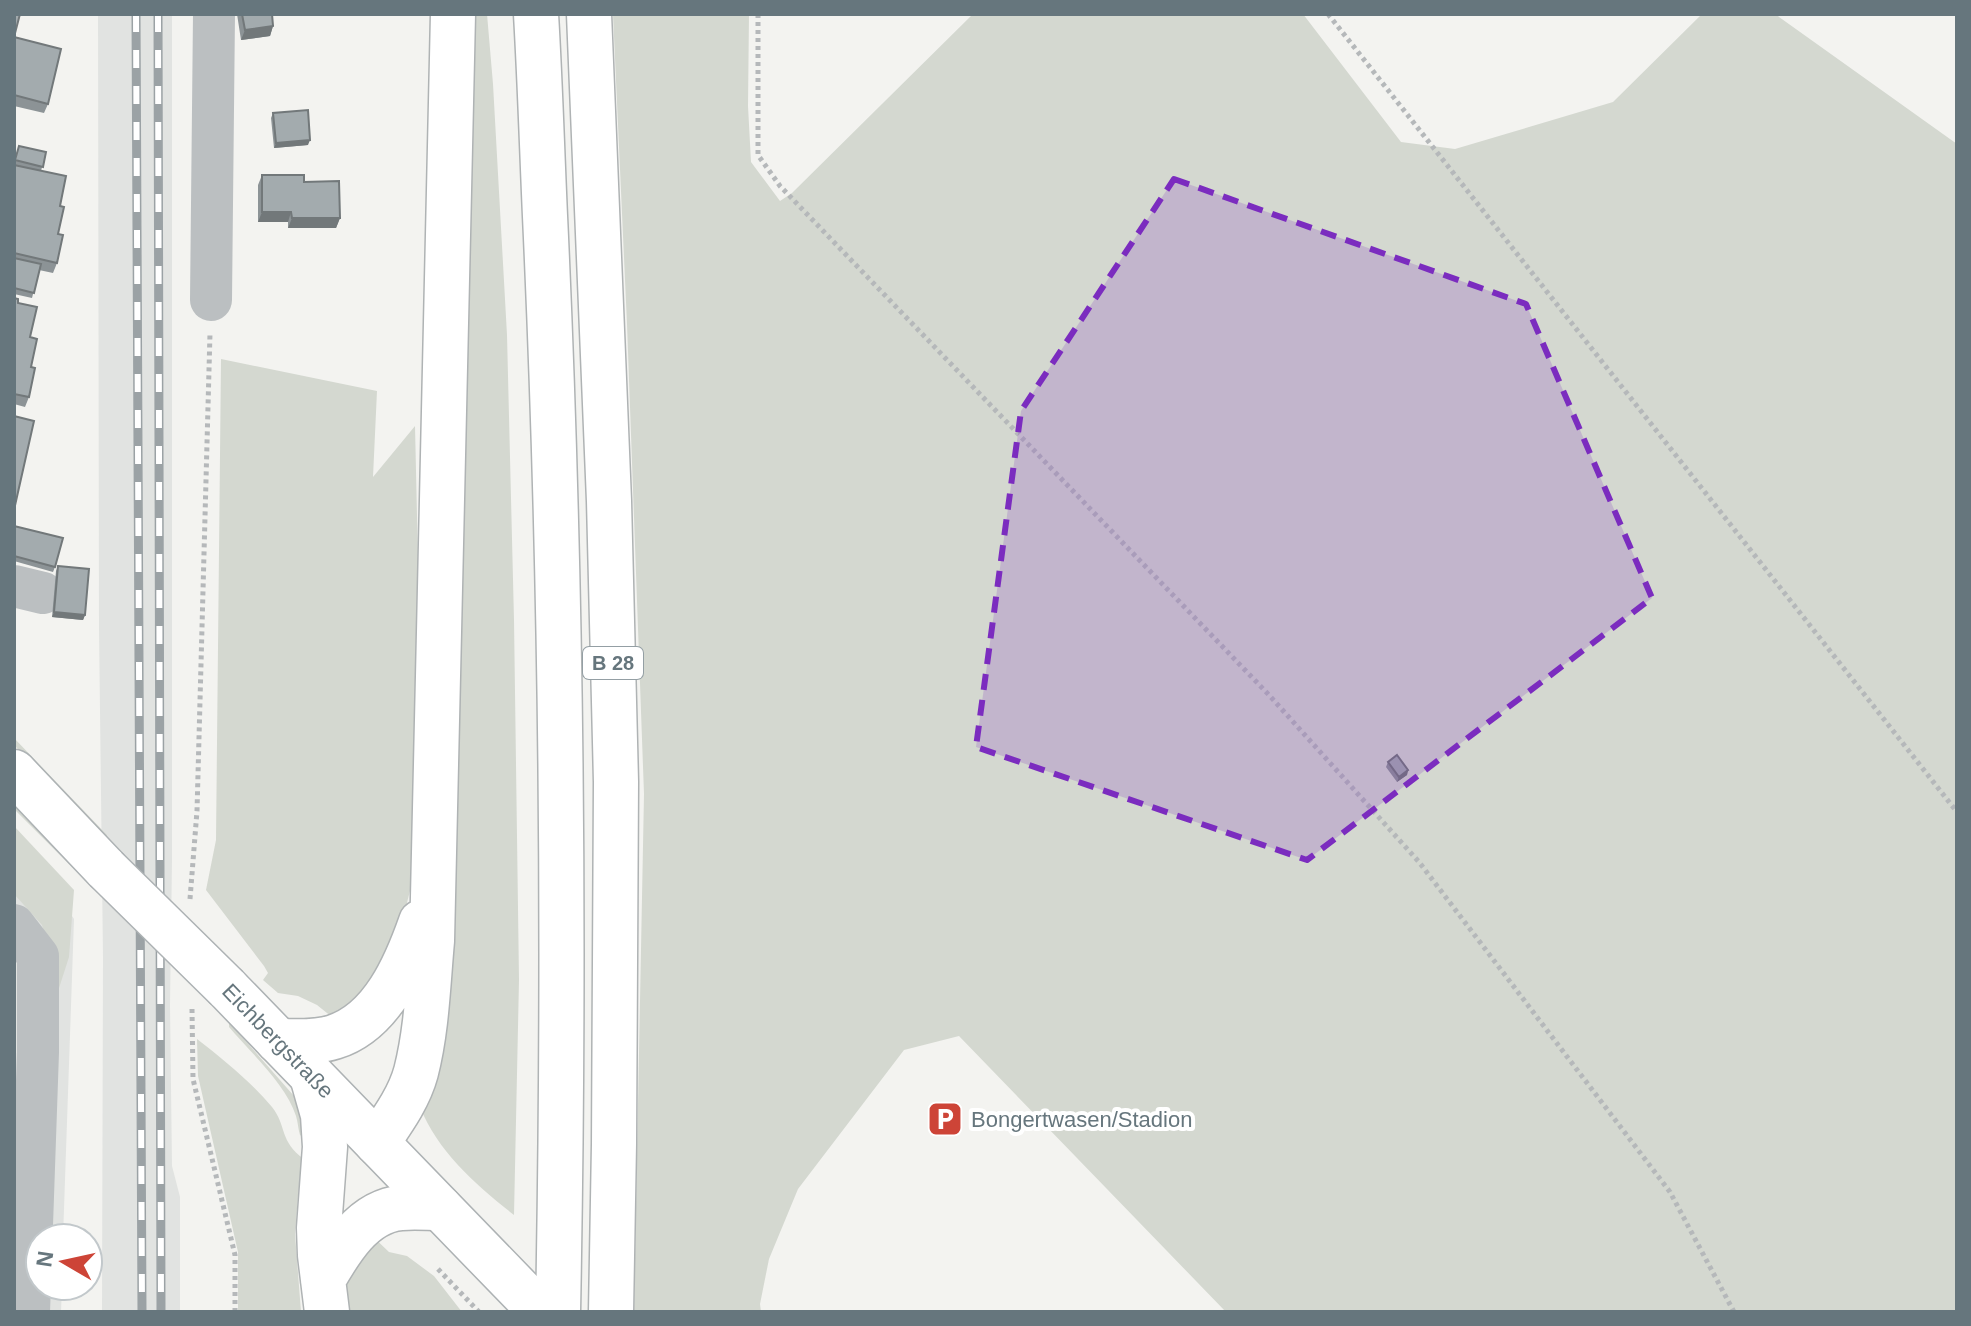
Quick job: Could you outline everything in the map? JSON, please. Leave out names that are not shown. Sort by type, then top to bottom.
[{"type":"main road","points":[[377,1143],[395,1118],[415,1074],[425,1018],[432,941],[453,14]]},
{"type":"main road","name":"B 28","points":[[536,14],[560,624],[563,976],[558,1312]]},
{"type":"main road","name":"B 28","points":[[589,14],[606,412],[616,782],[611,1312]]},
{"type":"main road","name":"Eichbergstraße","points":[[14,772],[106,869],[209,995],[278,1041],[541,1312]]},
{"type":"main road","points":[[278,1041],[313,1041],[335,1037],[361,1024],[395,982],[412,948],[434,881]]},
{"type":"main road","points":[[312,1076],[323,1115],[325,1147],[319,1228],[325,1296]]},
{"type":"main road","points":[[325,1296],[344,1244],[375,1217],[398,1208],[447,1215]]},
{"type":"lane","points":[[211,300],[214,14]]},
{"type":"lane","points":[[22,951],[29,1312]]},
{"type":"path","points":[[758,14],[758,155],[780,186],[1269,695],[1419,862],[1670,1192],[1734,1312]]},
{"type":"path","points":[[1328,14],[1957,812]]},
{"type":"path","points":[[190,908],[197,811],[211,300]]},
{"type":"path","points":[[209,995],[193,1079],[235,1255],[235,1312]]},
{"type":"path","points":[[438,1269],[479,1312]]},
{"type":"highlighted area","points":[[1174,179],[1526,304],[1652,598],[1307,860],[976,747],[1021,411]]},
{"type":"shaded area","points":[[98,14],[172,14],[170,1005],[172,1166],[180,1197],[180,1312],[102,1312],[103,957]]},
{"type":"shaded area","points":[[462,14],[487,14],[507,335],[519,980],[514,1215],[472,1180],[448,1153],[420,1107]]},
{"type":"shaded area","points":[[613,14],[749,14],[751,162],[780,201],[792,193],[973,14],[1303,14],[1401,142],[1455,149],[1613,102],[1702,14],[1775,14],[1957,144],[1957,1312],[1226,1312],[959,1036],[904,1050],[798,1189],[769,1259],[761,1312],[634,1312],[644,794]]},
{"type":"shaded area","points":[[221,359],[377,391],[373,477],[415,426],[419,604],[411,887],[402,922],[371,984],[347,1009],[332,1017],[298,996],[278,993],[263,980],[268,973],[264,966],[206,890],[216,840]]},
{"type":"shaded area","points":[[14,738],[107,835],[107,840],[14,745]]},
{"type":"shaded area","points":[[14,800],[106,896],[106,901],[14,809]]},
{"type":"shaded area","points":[[14,826],[74,890],[69,957],[52,1010],[53,964],[42,925],[14,894]]},
{"type":"shaded area","points":[[14,836],[34,857],[74,919],[64,1222],[24,1222],[24,1302],[61,1302],[61,1312],[14,1312]]},
{"type":"shaded area","points":[[229,1022],[294,1096],[302,1112],[307,1140],[300,1135],[296,1116],[284,1092],[229,1027]]},
{"type":"shaded area","points":[[197,1039],[264,1097],[277,1114],[287,1140],[304,1159],[295,1234],[301,1312],[238,1312],[238,1252],[198,1076]]},
{"type":"shaded area","points":[[367,1231],[389,1252],[407,1256],[434,1276],[462,1312],[333,1312]]},
{"type":"building","points":[[14,14],[20,14],[14,37]]},
{"type":"building","points":[[242,14],[272,14],[273,26],[245,30]]},
{"type":"building","points":[[14,37],[61,49],[48,104],[14,95]]},
{"type":"building","points":[[308,110],[310,140],[276,143],[273,113]]},
{"type":"building","points":[[19,146],[46,152],[43,167],[15,160]]},
{"type":"building","points":[[14,165],[66,176],[58,234],[63,235],[57,263],[14,253]]},
{"type":"building","points":[[262,175],[304,175],[304,182],[339,181],[340,218],[292,218],[291,212],[262,212]]},
{"type":"building","points":[[14,258],[41,264],[34,293],[14,288]]},
{"type":"building","points":[[14,298],[18,299],[18,303],[37,307],[30,337],[37,339],[29,397],[14,394]]},
{"type":"building","points":[[14,416],[34,421],[14,510]]},
{"type":"building","points":[[14,526],[63,538],[55,567],[14,556]]},
{"type":"building","points":[[58,566],[89,569],[85,615],[54,612]]},
{"type":"building","points":[[1397,755],[1408,770],[1399,777],[1388,762]]},
{"type":"railway","points":[[136,14],[142,1312]]},
{"type":"railway","points":[[158,14],[161,1312]]},
{"type":"place","name":"Bongertwasen/Stadion","points":[[945,1119]]}]
